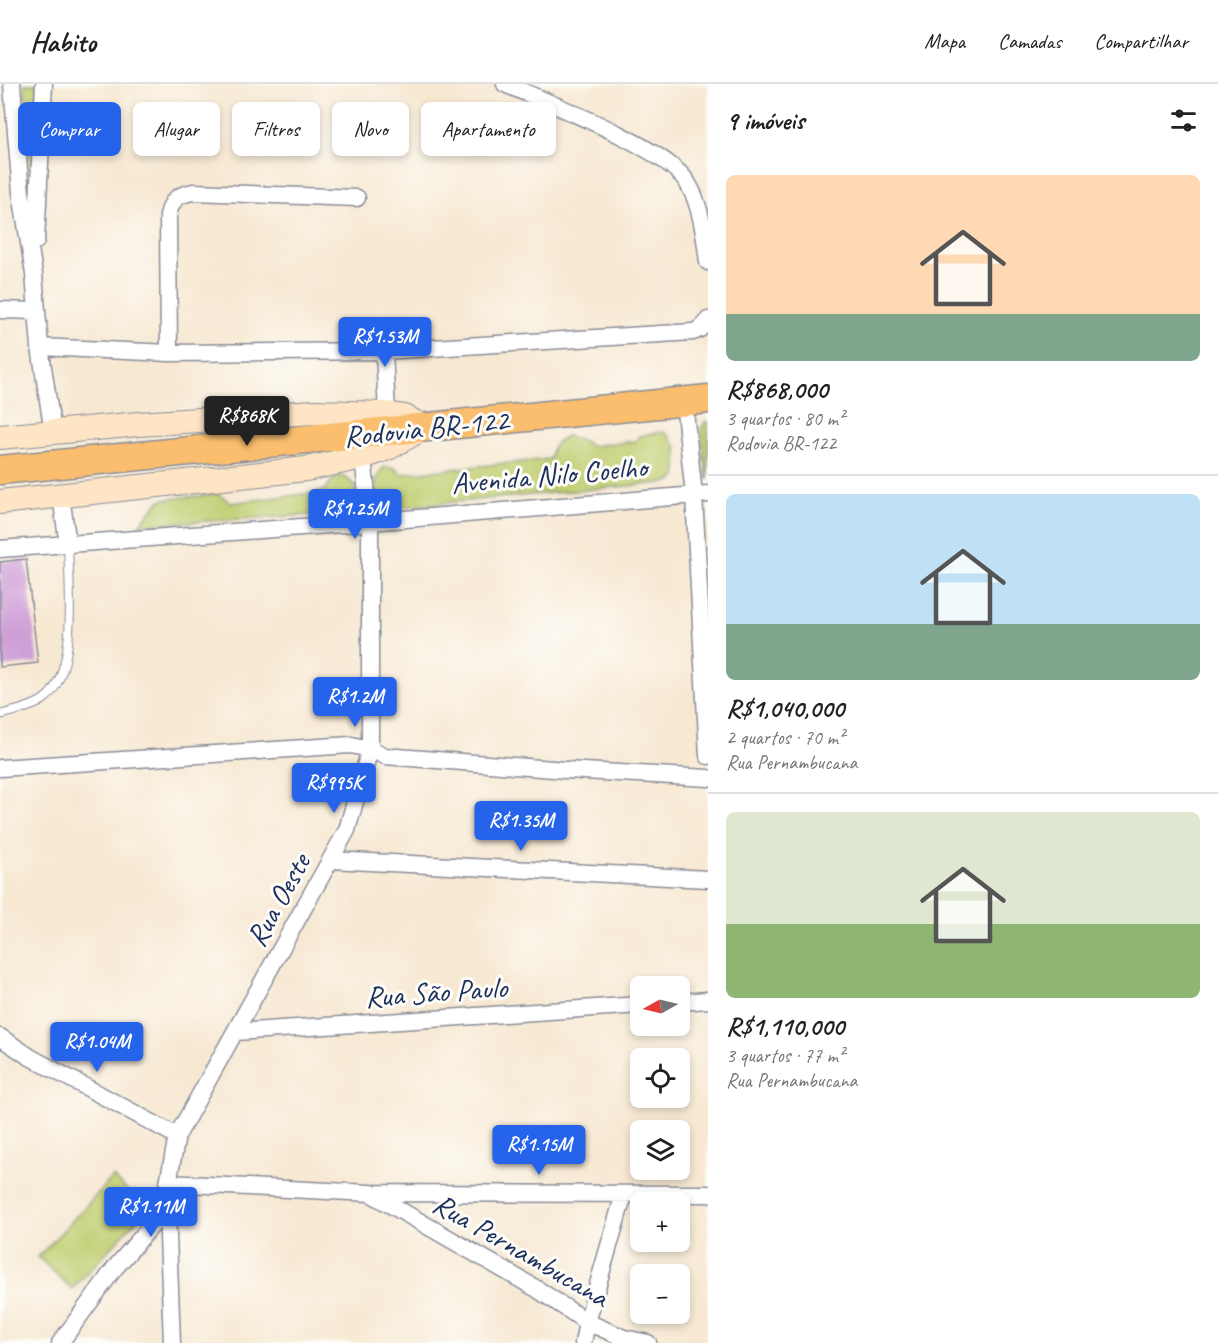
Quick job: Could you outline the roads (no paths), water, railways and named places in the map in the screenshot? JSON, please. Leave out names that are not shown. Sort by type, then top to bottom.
[{"type":"highway","name":"Rodovia BR-122","points":[[0,470],[696,400]]},
{"type":"main road","points":[[0,437],[313,412],[387,414],[405,417],[424,427]]},
{"type":"main road","points":[[224,419],[230,479]]},
{"type":"main road","points":[[0,502],[306,470],[388,448],[424,427]]},
{"type":"street","points":[[12,84],[21,193],[34,274],[40,347],[53,432]]},
{"type":"street","points":[[34,274],[44,84]]},
{"type":"street","points":[[505,84],[607,129],[671,166],[686,181],[696,205],[708,262]]},
{"type":"street","points":[[169,353],[168,216],[174,198],[193,192],[357,198]]},
{"type":"street","points":[[0,310],[37,311]]},
{"type":"street","points":[[40,347],[169,353],[384,351],[693,332],[700,329],[708,320]]},
{"type":"street","points":[[384,351],[387,414]]},
{"type":"street","points":[[696,400],[701,494],[708,756]]},
{"type":"street","name":"Rua Oeste","points":[[172,1343],[167,1208],[168,1183],[177,1137],[347,830],[370,749],[370,522],[363,456]]},
{"type":"street","name":"Avenida Nilo Coelho","points":[[0,549],[370,522],[701,494]]},
{"type":"street","points":[[61,496],[69,545]]},
{"type":"street","points":[[0,768],[351,745],[370,749],[385,756],[566,771],[708,778]]},
{"type":"street","points":[[331,860],[708,879]]},
{"type":"street","points":[[690,1001],[708,1000]]},
{"type":"street","name":"Rua São Paulo","points":[[236,1032],[630,1006]]},
{"type":"street","points":[[0,1037],[177,1137]]},
{"type":"street","name":"Rua Pernambucana","points":[[168,1183],[370,1193],[708,1194]]},
{"type":"street","name":"Rua Pernambucana","points":[[370,1193],[537,1289],[587,1322],[624,1338],[648,1343]]},
{"type":"street","points":[[583,1343],[624,1194]]},
{"type":"street","points":[[60,1343],[114,1269],[167,1208]]},
{"type":"lane","points":[[0,715],[26,708],[44,699],[58,683],[70,638],[69,545]]}]
